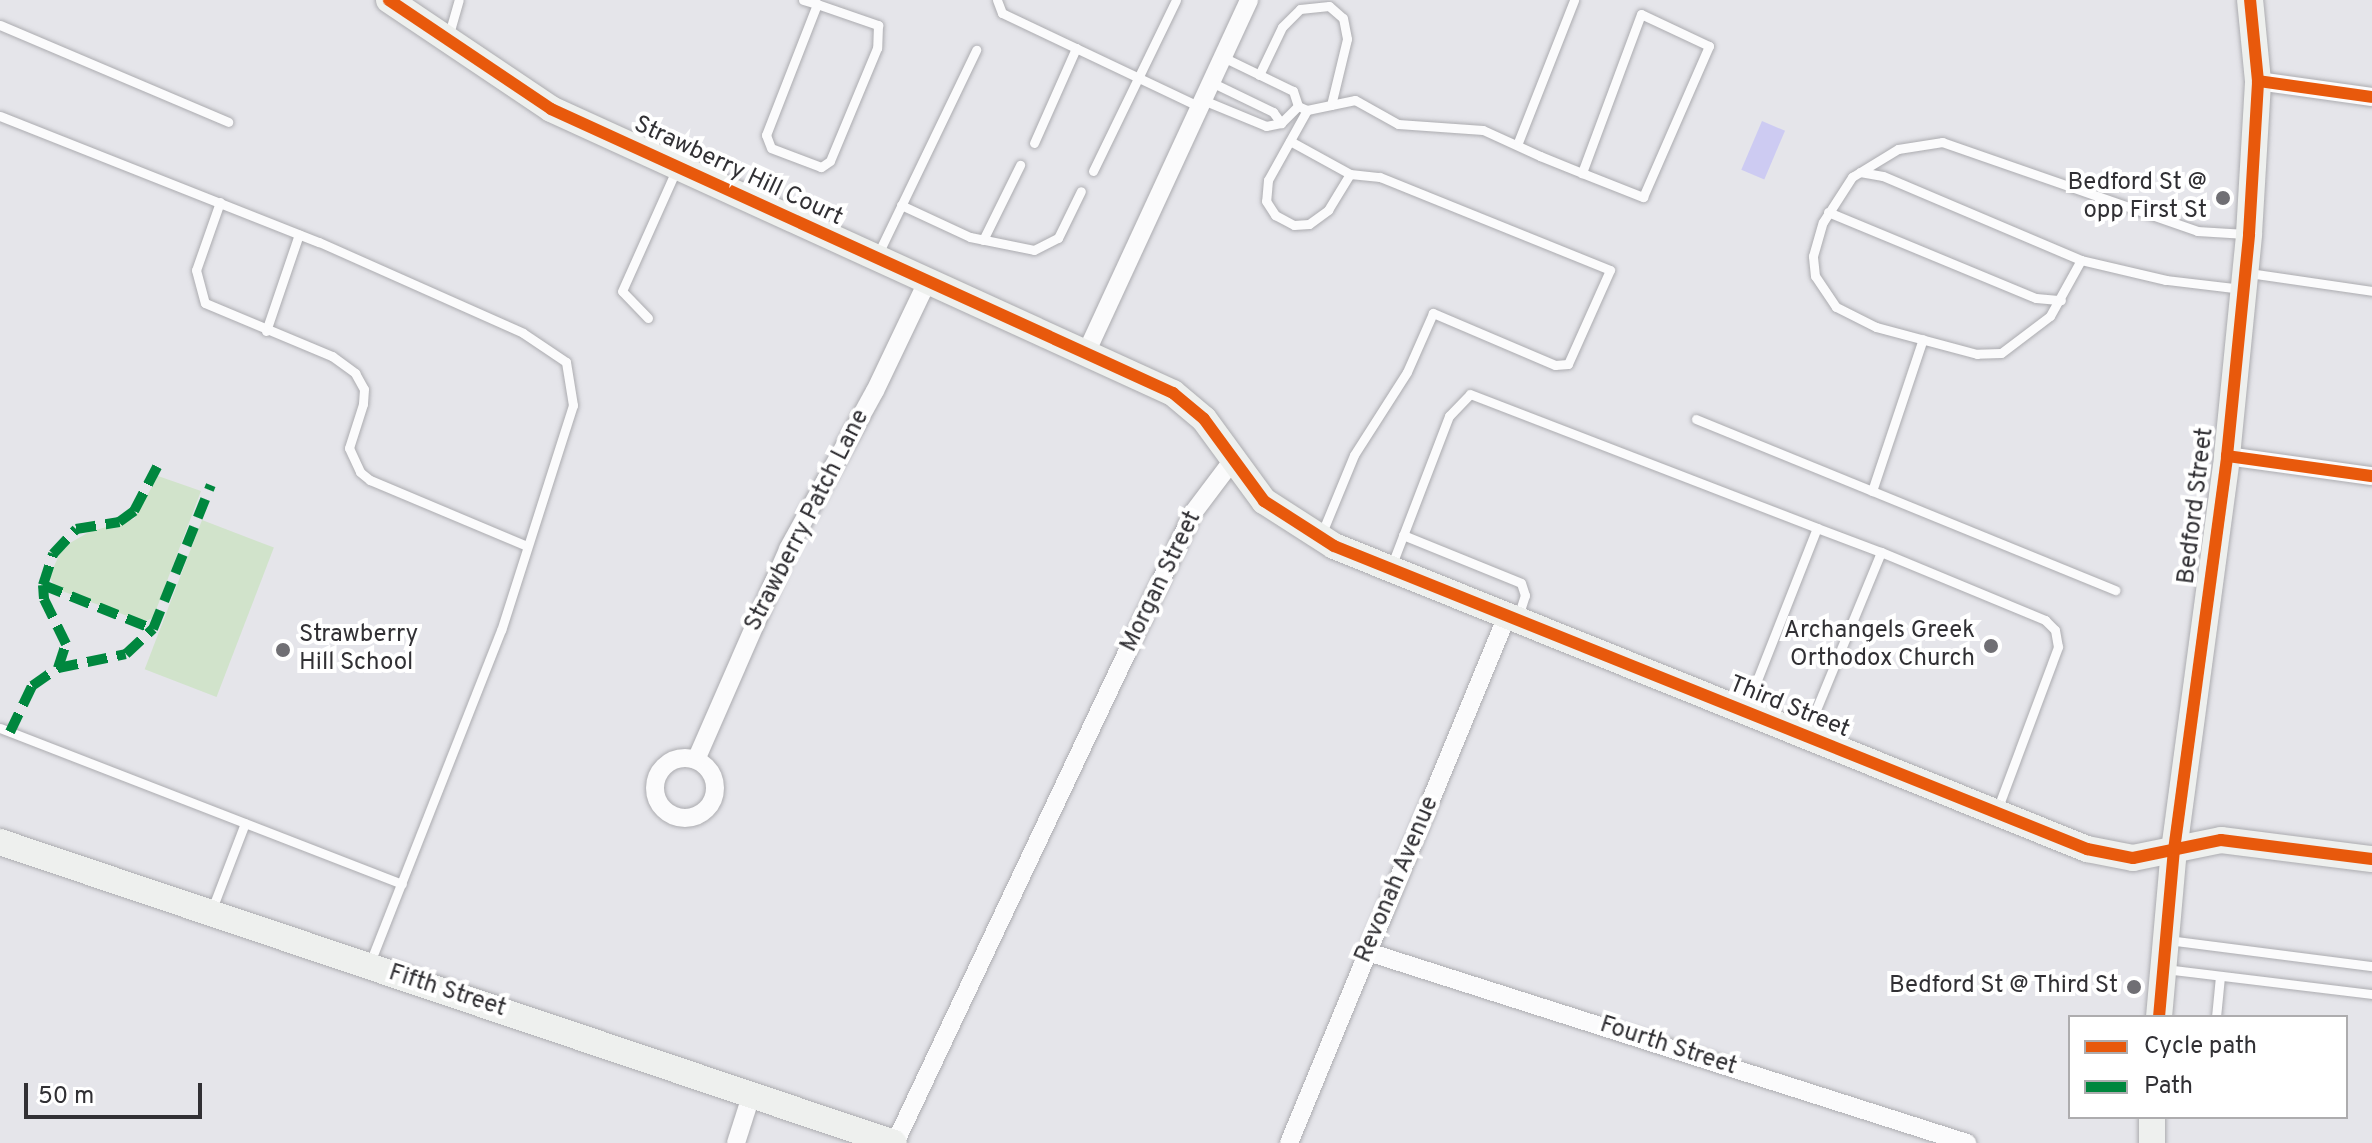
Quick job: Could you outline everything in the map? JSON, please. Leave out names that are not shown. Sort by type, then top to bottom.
[{"type":"street","points":[[1233,460],[1204,419],[1173,393],[1086,353],[1249,0]]},
{"type":"street","name":"Bedford Street","points":[[2159,1015],[2174,850],[2227,456],[2249,234],[2258,81],[2250,0]]},
{"type":"street","name":"Strawberry Hill Court","points":[[407,4],[448,38],[551,109],[926,284],[1086,353]]},
{"type":"street","points":[[2258,81],[2372,97]]},
{"type":"street","name":"Strawberry Patch Lane","points":[[696,760],[788,549],[875,391],[926,284]]},
{"type":"street","points":[[2227,456],[2372,476]]},
{"type":"street","name":"Third Street","points":[[1233,460],[1264,501],[1319,538],[1805,738],[2118,858],[2221,840],[2372,859]]},
{"type":"street","name":"Morgan Street","points":[[894,1143],[1193,513],[1233,460]]},
{"type":"street","name":"Revonah Avenue","points":[[1289,1143],[1512,618]]},
{"type":"street","name":"Fifth Street","points":[[0,842],[894,1143]]},
{"type":"street","name":"Fourth Street","points":[[1368,952],[1967,1143]]},
{"type":"street","points":[[736,1143],[752,1093]]},
{"type":"street","points":[[2152,1119],[2152,1143]]},
{"type":"lane","points":[[448,38],[459,0]]},
{"type":"lane","points":[[803,0],[817,4],[878,25],[877,48],[830,161],[821,167],[771,148],[766,135],[817,4]]},
{"type":"lane","points":[[997,0],[1002,13],[1139,78],[1266,126],[1281,123],[1302,108],[1355,100],[1398,124],[1483,130],[1582,173],[1643,197],[1709,46],[1641,14],[1582,173]]},
{"type":"lane","points":[[1093,171],[1176,0]]},
{"type":"lane","points":[[1517,145],[1574,0]]},
{"type":"lane","points":[[1259,75],[1282,27],[1300,9],[1329,6],[1343,18],[1347,39],[1331,105]]},
{"type":"lane","points":[[0,25],[228,122]]},
{"type":"lane","points":[[1034,143],[1076,48]]},
{"type":"lane","points":[[875,260],[976,50]]},
{"type":"lane","points":[[1222,57],[1293,91],[1302,108],[1290,141],[1268,180],[1266,201],[1275,215],[1294,225],[1309,224],[1328,210],[1350,174]]},
{"type":"lane","points":[[1211,82],[1273,112],[1281,123]]},
{"type":"lane","points":[[0,116],[299,234],[523,333],[566,362],[573,405],[525,545],[501,630],[369,965]]},
{"type":"lane","points":[[1290,141],[1350,174],[1380,177],[1610,270],[1568,364],[1555,365],[1433,313],[1407,372],[1354,455],[1319,538]]},
{"type":"lane","points":[[2081,260],[2061,300],[2042,323],[2001,353],[1977,354],[1852,316],[1822,292],[1813,256],[1828,212],[1844,185],[1898,149],[1942,142],[2197,231],[2249,234]]},
{"type":"lane","points":[[983,240],[1020,165]]},
{"type":"lane","points":[[648,318],[622,291],[677,168]]},
{"type":"lane","points":[[1860,172],[1883,176],[2081,260],[2166,280],[2244,281],[2372,291]]},
{"type":"lane","points":[[901,205],[983,240],[1017,250],[1048,247],[1058,238],[1081,191]]},
{"type":"lane","points":[[220,202],[196,270],[196,286],[214,310],[342,361],[355,373],[364,389],[363,404],[349,448],[360,472],[370,480],[525,545]]},
{"type":"lane","points":[[1828,212],[2036,298],[2061,300]]},
{"type":"lane","points":[[266,331],[299,234]]},
{"type":"lane","points":[[1872,491],[1923,339]]},
{"type":"lane","points":[[1390,569],[1449,416],[1470,394],[1881,552],[2045,620],[2055,630],[2058,647],[1995,813]]},
{"type":"lane","points":[[1696,419],[2116,590]]},
{"type":"lane","points":[[1743,713],[1817,528]]},
{"type":"lane","points":[[1403,535],[1521,583],[1525,595],[1512,618]]},
{"type":"lane","points":[[1805,738],[1881,552]]},
{"type":"lane","points":[[0,728],[402,884]]},
{"type":"lane","points":[[211,912],[245,823]]},
{"type":"lane","points":[[2165,940],[2372,966]]},
{"type":"lane","points":[[2162,969],[2372,994]]},
{"type":"lane","points":[[2216,1015],[2220,976]]},
{"type":"green space","points":[[158,476],[201,491],[153,618],[143,622],[57,589],[49,577],[63,547],[89,532],[134,519]]},
{"type":"green space","points":[[202,520],[274,548],[217,697],[145,669]]},
{"type":"water","points":[[1762,121],[1785,131],[1764,180],[1741,170]]},
{"type":"marked path","points":[[58,668],[66,644],[44,599],[43,585],[53,554],[76,529],[119,522],[134,511],[157,467]]},
{"type":"marked path","points":[[10,732],[32,686],[58,668],[126,654],[153,629],[211,485]]},
{"type":"marked path","points":[[43,585],[153,629]]},
{"type":"cycle path","points":[[389,0],[551,109],[1173,393],[1204,419],[1264,501],[1334,546],[2087,849],[2133,858],[2221,840],[2372,859]]},
{"type":"cycle path","points":[[2159,1015],[2174,850],[2227,456],[2249,234],[2258,81],[2250,0]]},
{"type":"cycle path","points":[[2258,81],[2372,97]]},
{"type":"cycle path","points":[[2227,456],[2372,476]]},
{"type":"place","name":"Bedford St @ opp First St","points":[[2223,198]]},
{"type":"place","name":"Archangels Greek Orthodox Church","points":[[1991,646]]},
{"type":"place","name":"Strawberry Hill School","points":[[283,650]]},
{"type":"place","name":"Bedford St @ Third St","points":[[2134,987]]}]
